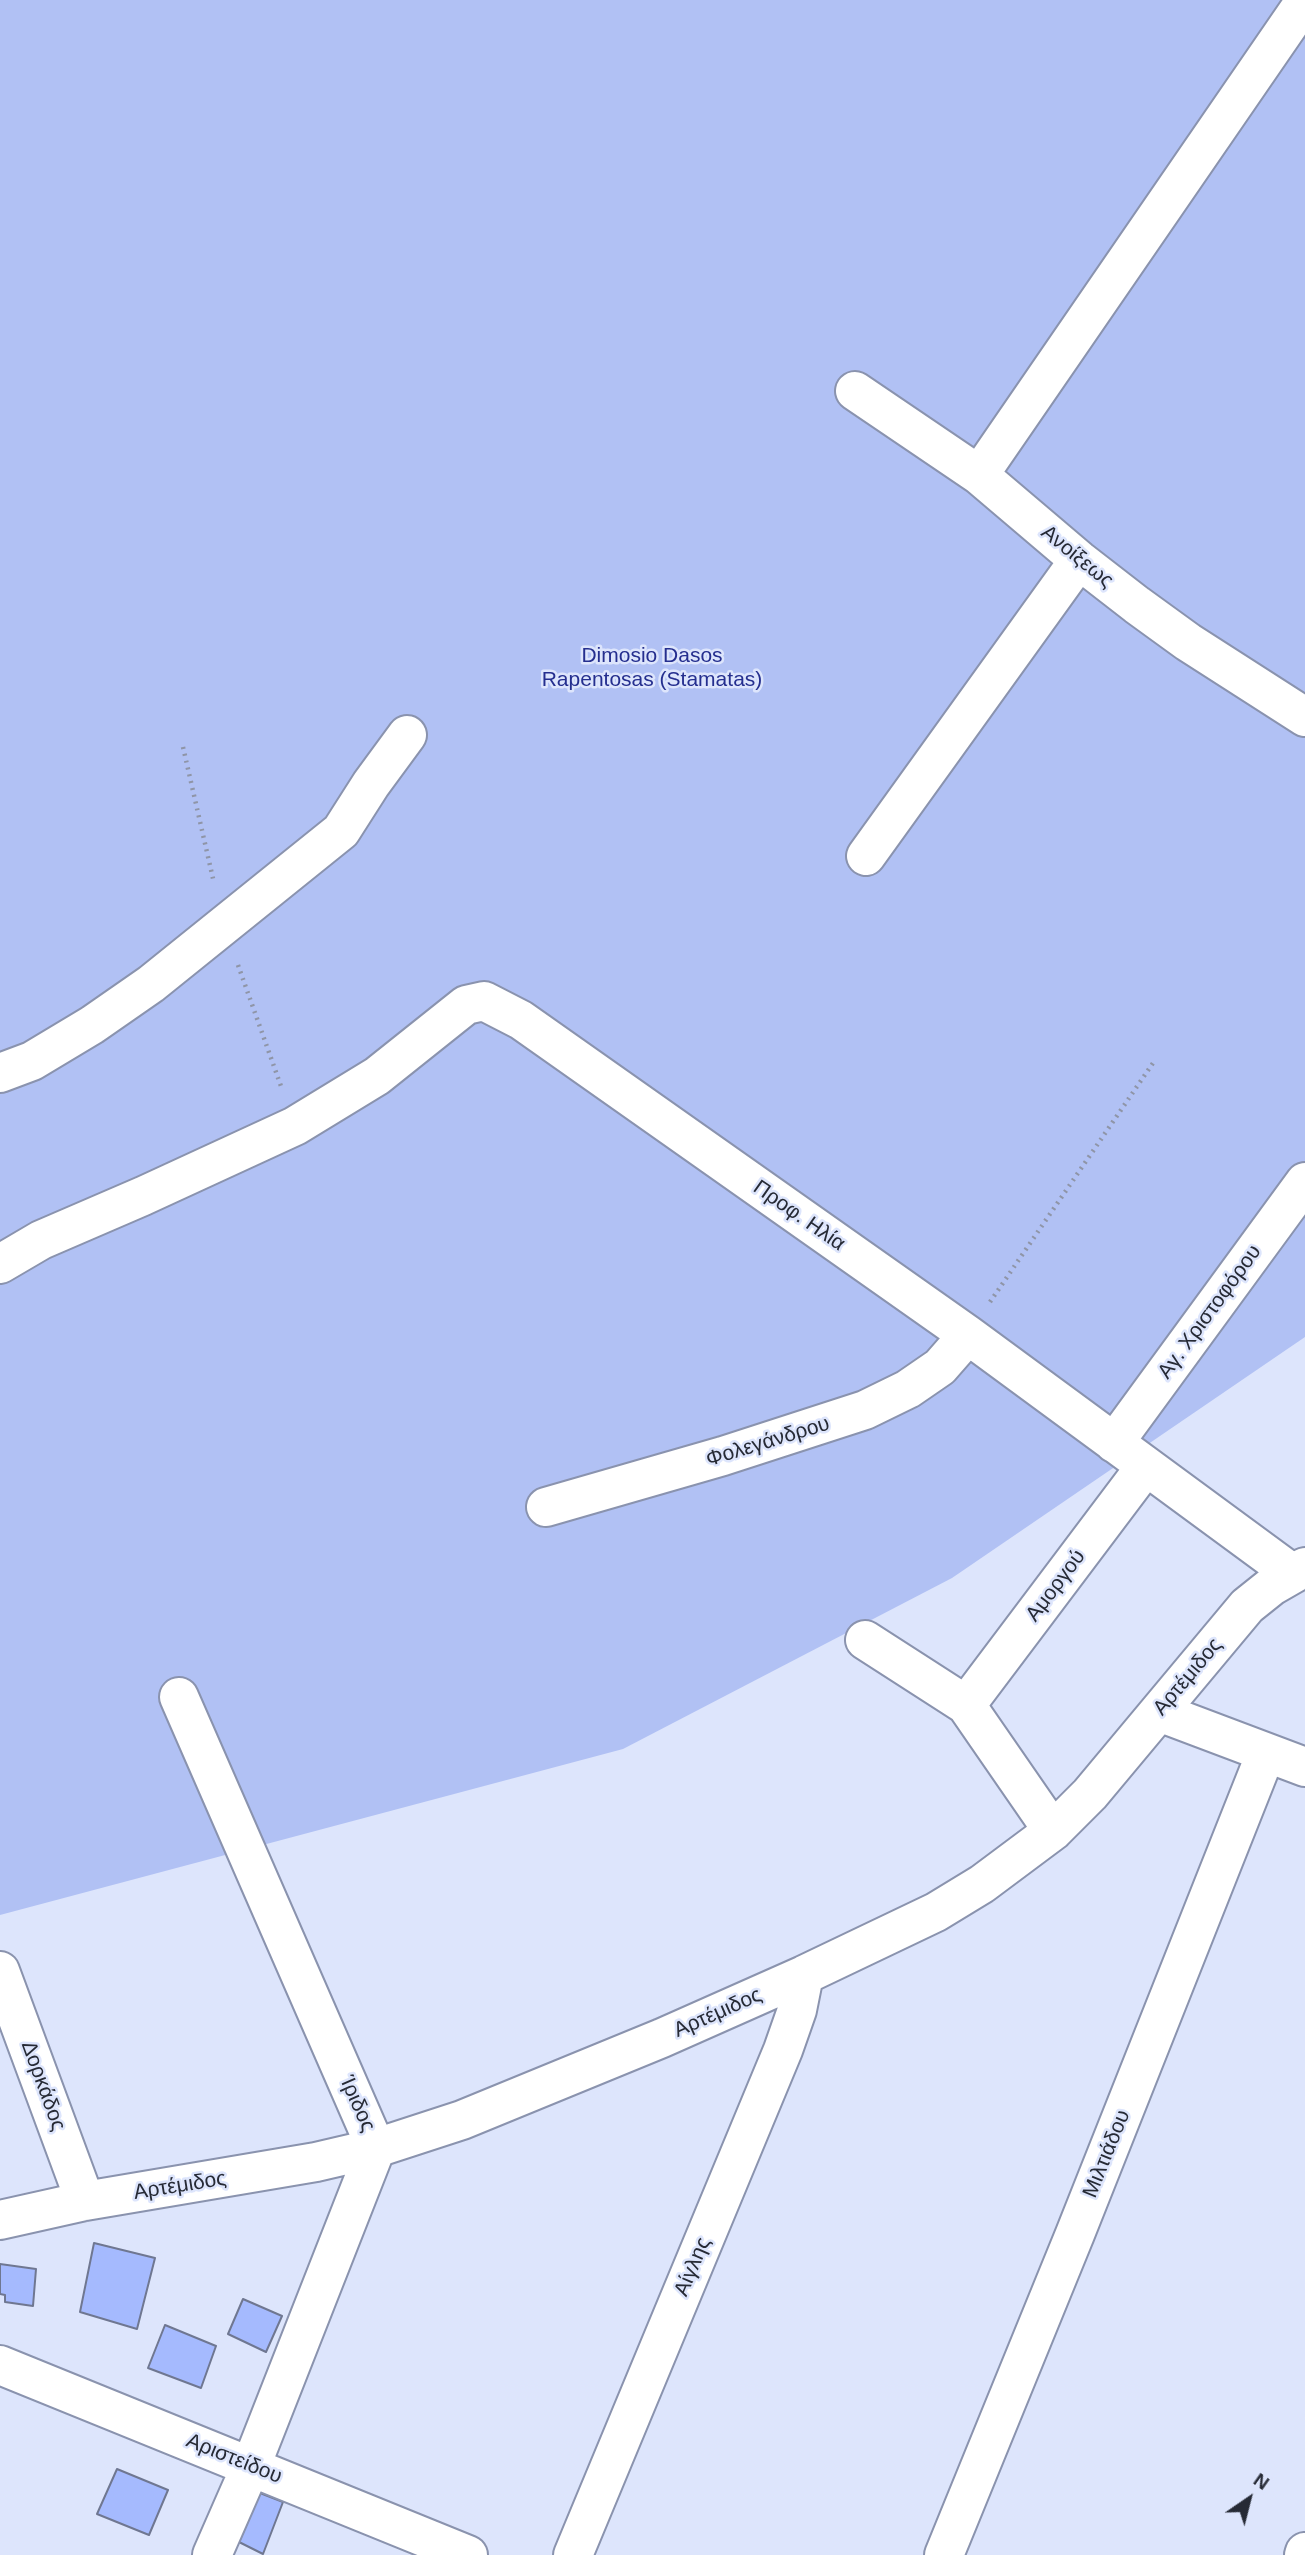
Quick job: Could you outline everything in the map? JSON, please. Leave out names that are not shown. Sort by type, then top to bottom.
[{"type":"street","points":[[979,475],[1305,1]]},
{"type":"street","name":"Ανοίξεως","points":[[855,391],[979,475],[1079,560],[1188,642],[1305,717]]},
{"type":"street","points":[[866,856],[1079,560]]},
{"type":"street","points":[[0,1073],[32,1062],[141,991],[341,831],[407,735]]},
{"type":"street","name":"Προφ. Ηλία","points":[[0,1264],[41,1240],[295,1126],[377,1076],[466,1005],[484,1001],[522,1020],[968,1335],[1146,1466],[1299,1571]]},
{"type":"street","name":"Αγ. Χριστοφόρου","points":[[1114,1443],[1305,1182]]},
{"type":"street","name":"Φολεγάνδρου","points":[[546,1507],[723,1456],[865,1410],[908,1389],[940,1367],[968,1335]]},
{"type":"street","name":"Αμοργού","points":[[966,1705],[1146,1466]]},
{"type":"street","name":"Αρτέμιδος","points":[[0,2220],[85,2201],[248,2175],[376,2148],[462,2120],[662,2038],[936,1912],[982,1884],[1053,1831],[1090,1794],[1247,1606],[1272,1586],[1299,1571]]},
{"type":"street","points":[[865,1640],[966,1705],[1053,1831]]},
{"type":"street","name":"Ίριδος","points":[[179,1697],[376,2148],[251,2466],[212,2555]]},
{"type":"street","points":[[1158,1712],[1305,1767]]},
{"type":"street","name":"Μιλτιάδου","points":[[944,2555],[1266,1753]]},
{"type":"street","name":"Δορκάδος","points":[[0,1971],[85,2201]]},
{"type":"street","name":"Αίγλης","points":[[573,2555],[783,2050],[797,2010],[804,1975]]},
{"type":"street","name":"Αριστείδου","points":[[0,2365],[468,2555]]},
{"type":"path","points":[[968,1335],[1153,1063]]},
{"type":"green space","name":"Dimosio Dasos Rapentosas (Stamatas)","points":[[0,0],[1305,0],[1305,1337],[952,1578],[623,1749],[0,1915]]},
{"type":"building","points":[[94,2243],[155,2258],[137,2329],[80,2312]]},
{"type":"building","points":[[0,2264],[36,2269],[33,2306],[5,2302],[5,2295],[0,2294]]},
{"type":"building","points":[[243,2299],[282,2316],[266,2352],[228,2334]]},
{"type":"building","points":[[165,2325],[216,2346],[201,2388],[148,2368]]},
{"type":"building","points":[[117,2469],[168,2490],[149,2535],[97,2514]]},
{"type":"building","points":[[260,2493],[283,2502],[263,2554],[239,2542]]}]
